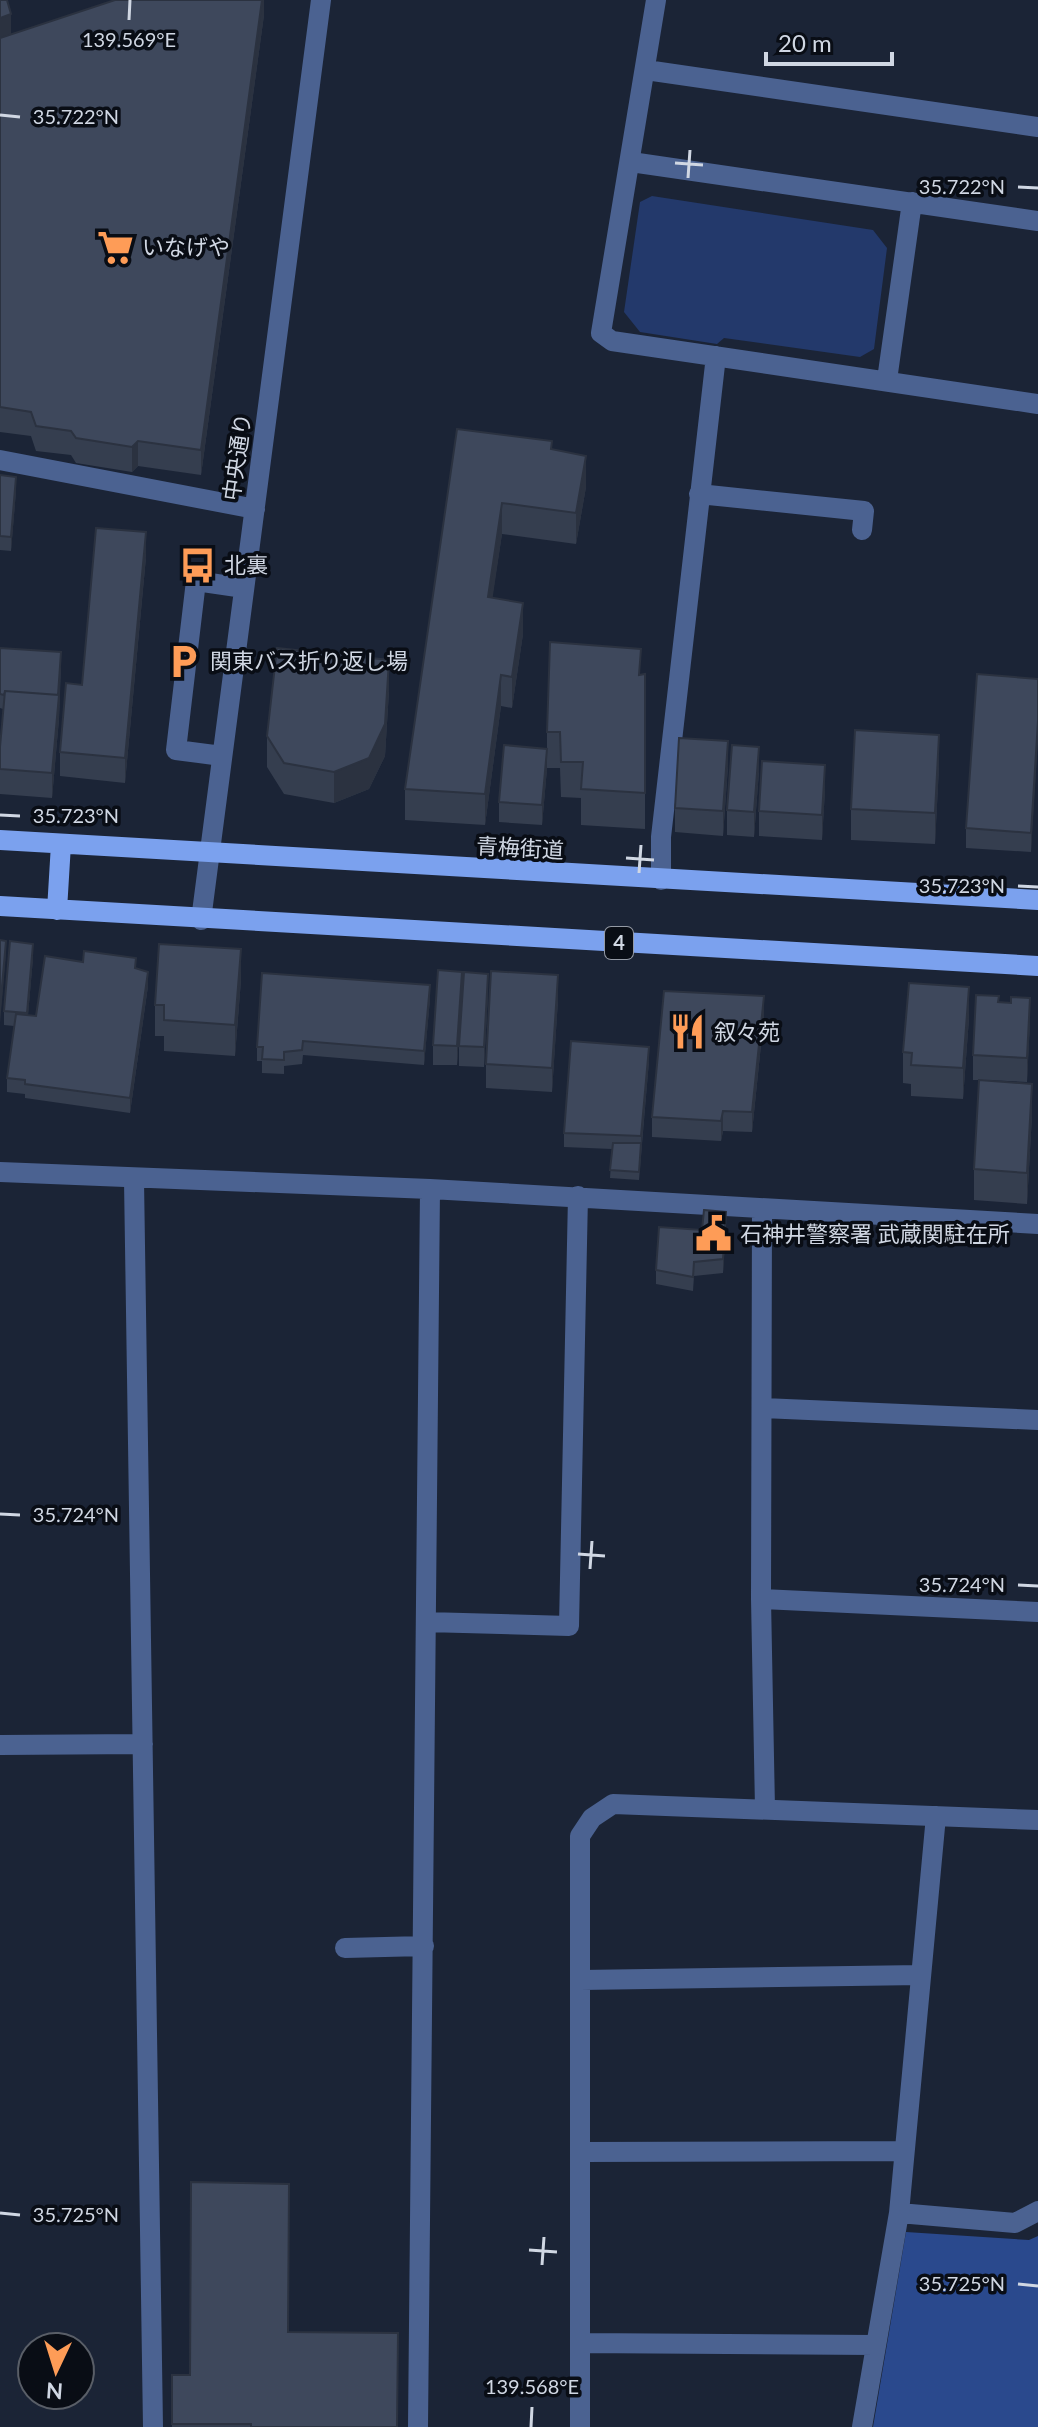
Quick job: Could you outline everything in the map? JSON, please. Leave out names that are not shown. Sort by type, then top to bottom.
[{"type":"main road","name":"青梅街道","points":[[0,840],[1038,900]]},
{"type":"main road","points":[[57,910],[61,844]]},
{"type":"main road","name":"4","points":[[0,906],[1038,966]]},
{"type":"street","name":"中央通り","points":[[201,920],[321,0]]},
{"type":"street","points":[[656,0],[601,333],[612,341],[887,380],[911,388],[1038,404]]},
{"type":"street","points":[[646,70],[1038,127]]},
{"type":"street","points":[[631,162],[1038,221]]},
{"type":"street","points":[[887,380],[912,202]]},
{"type":"street","points":[[661,880],[661,837],[716,356]]},
{"type":"street","points":[[0,460],[255,509]]},
{"type":"street","points":[[699,494],[864,511],[862,530]]},
{"type":"street","points":[[222,756],[176,750],[196,581],[244,588]]},
{"type":"street","points":[[0,1172],[134,1180],[578,1196],[762,1211],[1038,1224]]},
{"type":"street","points":[[134,1180],[153,2427]]},
{"type":"street","points":[[418,2427],[430,1189]]},
{"type":"street","points":[[426,1622],[569,1626],[578,1196]]},
{"type":"street","points":[[762,1211],[761,1599],[765,1809]]},
{"type":"street","points":[[763,1408],[1038,1420]]},
{"type":"street","points":[[761,1599],[1038,1612]]},
{"type":"street","points":[[0,1745],[143,1744]]},
{"type":"street","points":[[580,2427],[580,1836],[592,1818],[613,1804],[1038,1820]]},
{"type":"street","points":[[862,2427],[899,2213],[936,1816]]},
{"type":"street","points":[[345,1948],[424,1946]]},
{"type":"street","points":[[581,1980],[921,1975]]},
{"type":"street","points":[[581,2152],[904,2151]]},
{"type":"street","points":[[899,2213],[1015,2223],[1038,2211]]},
{"type":"street","points":[[580,2343],[875,2345]]},
{"type":"shaded area","points":[[652,196],[873,230],[887,248],[874,349],[860,357],[724,338],[717,344],[640,332],[624,312],[640,202]]},
{"type":"shaded area","points":[[906,2232],[1029,2240],[1038,2236],[1038,2427],[873,2427]]},
{"type":"building","points":[[0,0],[7,0],[11,14],[0,18]]},
{"type":"building","name":"いなげや","points":[[115,0],[262,0],[201,450],[138,441],[132,447],[76,438],[71,431],[36,426],[31,412],[0,407],[0,38]]},
{"type":"building","points":[[457,429],[552,441],[551,449],[586,456],[576,513],[502,503],[488,597],[523,603],[512,677],[501,675],[485,794],[405,789]]},
{"type":"building","points":[[0,475],[16,477],[11,537],[0,536]]},
{"type":"building","points":[[96,528],[146,532],[125,758],[60,752],[66,683],[82,685]]},
{"type":"building","points":[[550,642],[641,649],[639,675],[645,674],[645,793],[581,789],[583,762],[561,762],[560,732],[547,732]]},
{"type":"building","points":[[0,648],[61,652],[58,695],[5,691],[4,695],[0,694]]},
{"type":"building","points":[[277,648],[389,660],[385,724],[369,758],[334,772],[284,763],[267,736]]},
{"type":"building","points":[[977,674],[1038,679],[1031,833],[966,828]]},
{"type":"building","points":[[5,691],[59,695],[52,773],[0,769]]},
{"type":"building","points":[[855,730],[939,735],[935,813],[851,809]]},
{"type":"building","points":[[679,738],[728,741],[723,811],[675,808]]},
{"type":"building","points":[[504,745],[547,749],[542,805],[499,802]]},
{"type":"building","points":[[732,745],[759,747],[754,812],[727,810]]},
{"type":"building","points":[[762,761],[825,765],[822,815],[759,811]]},
{"type":"building","points":[[0,940],[6,941],[0,1009]]},
{"type":"building","points":[[10,941],[33,944],[27,1013],[4,1011]]},
{"type":"building","points":[[159,944],[241,949],[235,1025],[164,1020],[164,1005],[155,1005]]},
{"type":"building","points":[[84,951],[136,958],[135,968],[148,972],[130,1098],[25,1084],[25,1080],[7,1078],[16,1014],[36,1016],[45,956],[83,962]]},
{"type":"building","points":[[438,970],[462,972],[457,1046],[433,1045]]},
{"type":"building","points":[[491,971],[558,975],[552,1068],[486,1064]]},
{"type":"building","points":[[464,972],[488,974],[484,1047],[459,1046]]},
{"type":"building","points":[[262,973],[430,985],[424,1051],[303,1041],[302,1050],[284,1052],[284,1060],[262,1059],[263,1047],[257,1047]]},
{"type":"building","points":[[909,983],[969,987],[963,1068],[911,1065],[912,1053],[903,1052]]},
{"type":"building","points":[[664,991],[764,996],[752,1112],[723,1111],[721,1121],[652,1117]]},
{"type":"building","points":[[976,995],[999,996],[998,1002],[1011,1003],[1011,997],[1030,998],[1027,1058],[973,1055]]},
{"type":"building","points":[[571,1041],[649,1047],[641,1136],[564,1133]]},
{"type":"building","points":[[979,1080],[1032,1084],[1027,1173],[974,1169]]},
{"type":"building","points":[[613,1143],[641,1143],[639,1172],[610,1170]]},
{"type":"building","points":[[704,1210],[726,1212],[723,1259],[694,1262],[693,1277],[656,1270],[659,1227],[702,1230]]},
{"type":"building","points":[[191,2182],[289,2184],[288,2332],[398,2333],[397,2427],[172,2424],[172,2375],[190,2375]]},
{"type":"place","name":"いなげや","points":[[116,247]]},
{"type":"place","name":"北裏","points":[[198,565]]},
{"type":"place","name":"関東バス折り返し場","points":[[184,661]]},
{"type":"place","name":"叙々苑","points":[[688,1032]]},
{"type":"place","name":"石神井警察署 武蔵関駐在所","points":[[714,1234]]}]
